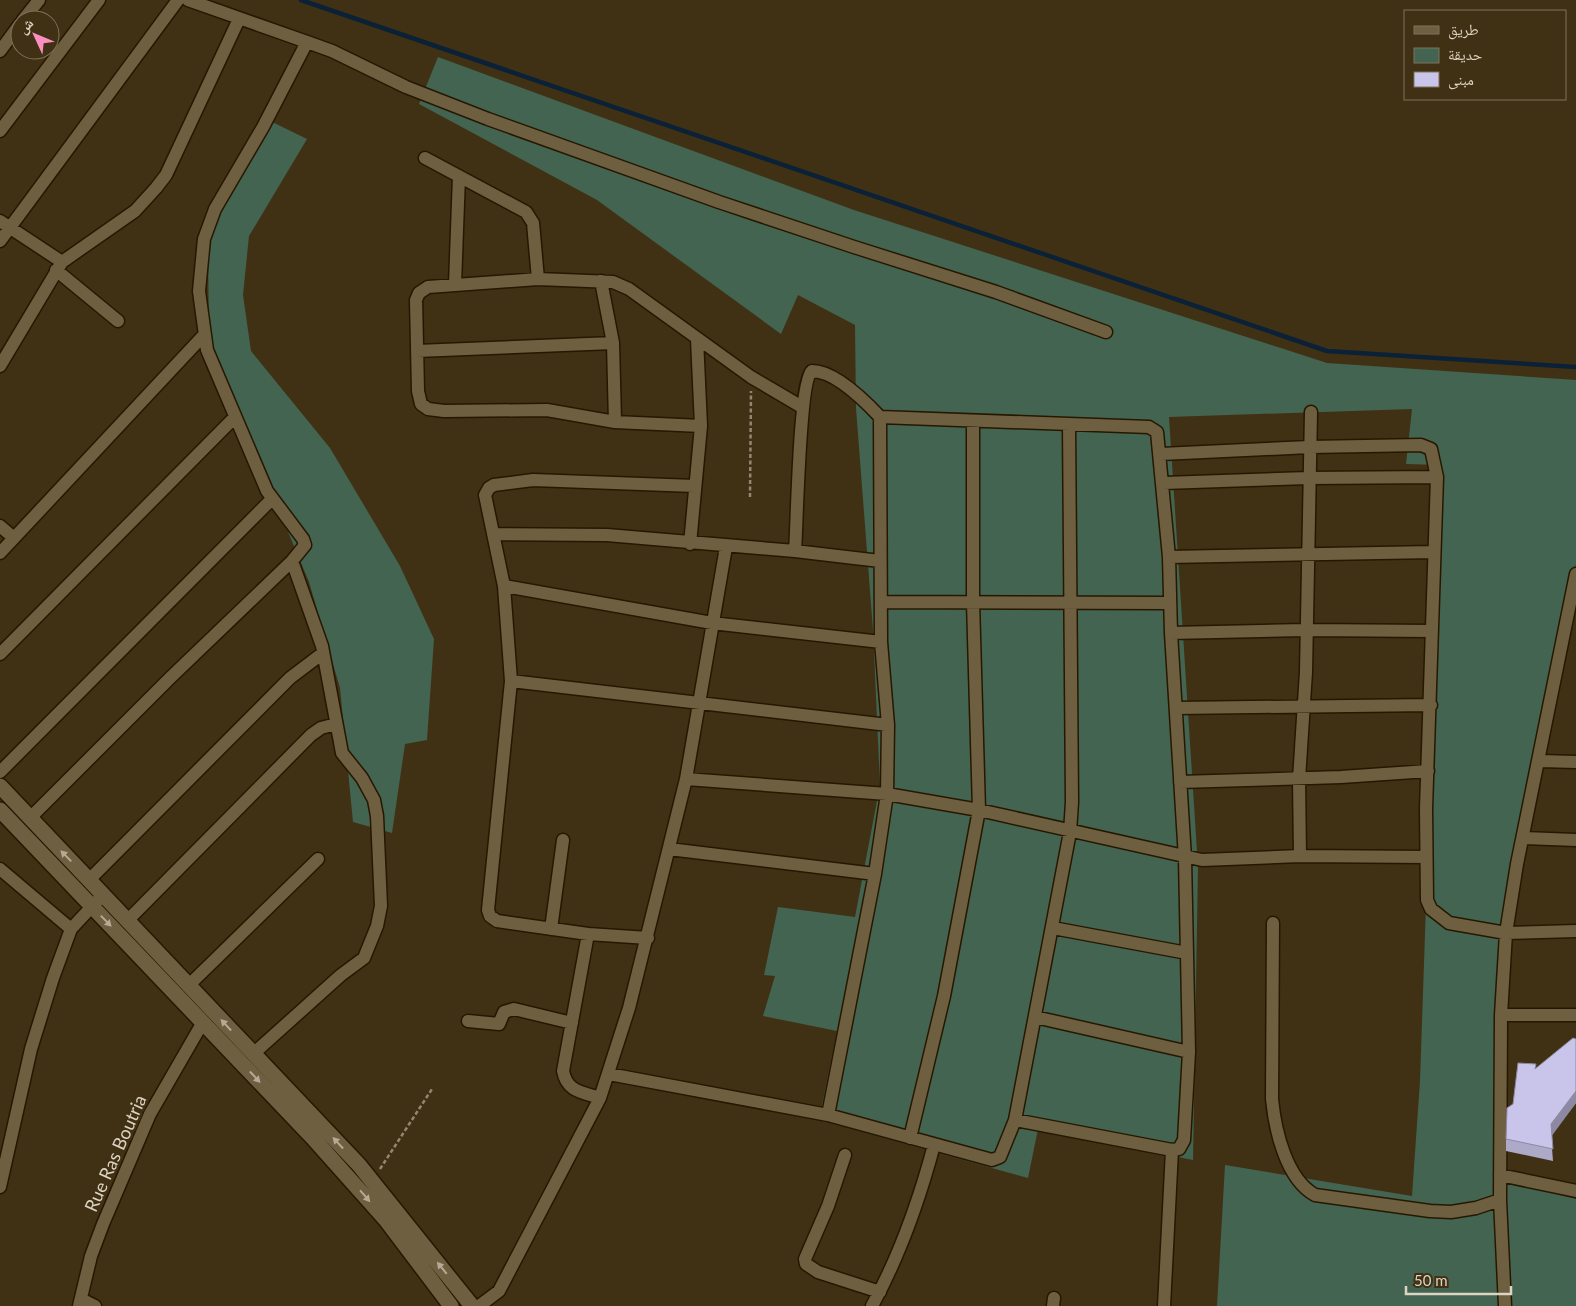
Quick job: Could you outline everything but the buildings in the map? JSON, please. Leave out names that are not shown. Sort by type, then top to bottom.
[{"type":"street","points":[[0,132],[99,0]]},
{"type":"street","points":[[0,241],[5,224],[178,0]]},
{"type":"street","points":[[188,0],[332,51],[406,87],[488,119],[719,202],[996,292],[1106,332]]},
{"type":"street","points":[[0,366],[59,266],[135,211],[166,174],[239,19]]},
{"type":"street","points":[[0,51],[10,38]]},
{"type":"street","points":[[30,818],[170,678],[292,561],[304,545],[303,539],[272,498],[207,350],[203,336],[199,291],[200,262],[204,239],[215,209],[263,127],[308,42]]},
{"type":"street","points":[[425,158],[526,212],[533,223],[538,279]]},
{"type":"street","points":[[455,284],[458,176]]},
{"type":"street","points":[[5,224],[59,266],[118,321]]},
{"type":"street","points":[[701,426],[615,422],[547,410],[444,411],[428,409],[421,404],[416,300],[419,293],[428,287],[538,279],[613,282],[629,289],[751,377],[802,407]]},
{"type":"street","points":[[601,281],[612,343],[615,422]]},
{"type":"street","points":[[0,553],[203,336]]},
{"type":"street","points":[[690,544],[701,426],[697,339]]},
{"type":"street","points":[[417,351],[612,343]]},
{"type":"street","points":[[795,551],[802,407],[809,373],[813,371],[821,372],[860,396],[880,417],[1154,428],[1157,432],[1164,483],[1171,633],[1186,858],[1188,1052],[1184,1140],[1179,1149],[1172,1150],[1015,1120]]},
{"type":"street","points":[[1300,856],[1299,779],[1306,672],[1305,630],[1311,412]]},
{"type":"street","points":[[0,654],[235,417]]},
{"type":"street","points":[[828,1115],[875,874],[886,794],[888,724],[881,642],[880,417]]},
{"type":"street","points":[[910,1138],[944,996],[978,810],[973,602],[974,422]]},
{"type":"street","points":[[609,1074],[828,1115],[995,1160],[1000,1157],[1015,1120],[1070,832],[1072,802],[1072,602],[1069,424]]},
{"type":"street","points":[[1161,454],[1310,446],[1421,445],[1433,452],[1437,477],[1428,771],[1427,900],[1439,917],[1449,923],[1506,933],[1576,931]]},
{"type":"street","points":[[1164,483],[1309,478],[1437,477]]},
{"type":"street","points":[[648,938],[588,934],[551,929],[497,921],[490,916],[488,910],[511,681],[504,586],[485,495],[489,488],[494,485],[533,480],[695,486]]},
{"type":"street","points":[[0,772],[272,498]]},
{"type":"street","points":[[0,526],[14,538]]},
{"type":"street","points":[[492,534],[607,535],[690,544],[795,551],[880,561]]},
{"type":"street","points":[[479,1306],[499,1292],[600,1098],[609,1074],[648,938],[686,779],[726,547]]},
{"type":"street","points":[[1169,558],[1307,553],[1434,552]]},
{"type":"street","points":[[253,1054],[341,975],[364,958],[376,926],[382,898],[378,816],[370,790],[342,753],[323,653],[292,561]]},
{"type":"street","points":[[1505,1306],[1500,1200],[1500,1015],[1506,933],[1576,574]]},
{"type":"street","points":[[504,586],[712,623],[881,642]]},
{"type":"street","points":[[881,602],[1170,603]]},
{"type":"street","points":[[1171,633],[1305,630],[1432,631]]},
{"type":"street","points":[[89,880],[290,678],[323,653]]},
{"type":"street","points":[[511,681],[888,724]]},
{"type":"street","points":[[1176,708],[1431,704]]},
{"type":"street","points":[[128,920],[311,735],[321,728],[336,724]]},
{"type":"street","points":[[1540,761],[1576,762]]},
{"type":"street","points":[[1180,782],[1299,779],[1428,771]]},
{"type":"street","points":[[686,779],[886,794],[978,810],[1186,858],[1202,860],[1300,856],[1426,857]]},
{"type":"street","points":[[0,786],[373,1181],[472,1306]]},
{"type":"street","points":[[0,810],[203,1022],[354,1184],[386,1220],[451,1306]]},
{"type":"street","points":[[1523,838],[1576,840]]},
{"type":"street","points":[[551,929],[562,840]]},
{"type":"street","points":[[669,849],[875,874]]},
{"type":"street","points":[[189,985],[318,859]]},
{"type":"street","points":[[0,868],[71,929]]},
{"type":"street","points":[[0,1187],[31,1049],[52,978],[71,929],[103,895]]},
{"type":"street","points":[[1273,923],[1272,1099],[1274,1123],[1282,1149],[1301,1184],[1315,1195],[1430,1212],[1451,1212],[1476,1208],[1500,1200]]},
{"type":"street","points":[[1052,928],[1187,953]]},
{"type":"street","points":[[588,934],[563,1071],[565,1081],[573,1090],[600,1098]]},
{"type":"street","points":[[468,1021],[499,1024],[504,1012],[514,1009],[572,1023]]},
{"type":"street","points":[[1500,1015],[1576,1015]]},
{"type":"street","points":[[1035,1017],[1188,1052]]},
{"type":"street","name":"Rue Ras Boutria","points":[[80,1303],[91,1256],[150,1114],[203,1022]]},
{"type":"street","points":[[872,1306],[880,1292],[921,1196],[934,1145]]},
{"type":"street","points":[[1164,1306],[1172,1150]]},
{"type":"street","points":[[845,1154],[828,1206],[805,1259],[806,1264],[818,1272],[880,1292]]},
{"type":"street","points":[[1500,1175],[1576,1191]]},
{"type":"street","points":[[80,1303],[95,1306]]},
{"type":"path","points":[[750,497],[751,377]]},
{"type":"path","points":[[373,1181],[432,1088]]},
{"type":"green space","points":[[438,57],[854,210],[1327,363],[1576,380],[1576,564],[1502,923],[1500,1180],[1576,1199],[1576,1306],[1217,1306],[1225,1165],[1412,1196],[1420,1081],[1441,465],[1406,464],[1412,409],[1169,417],[1198,867],[1193,1160],[1038,1129],[1028,1178],[819,1120],[837,1031],[763,1016],[775,976],[764,975],[778,907],[855,917],[880,785],[873,630],[856,408],[855,325],[798,295],[781,334],[597,200],[419,104]]},
{"type":"green space","points":[[262,117],[307,139],[249,236],[243,295],[251,351],[330,448],[400,566],[434,639],[427,740],[405,744],[392,833],[353,822],[340,688],[309,582],[209,337],[208,248],[219,199]]},
{"type":"waterway","points":[[301,0],[1327,351],[1576,367]]}]
